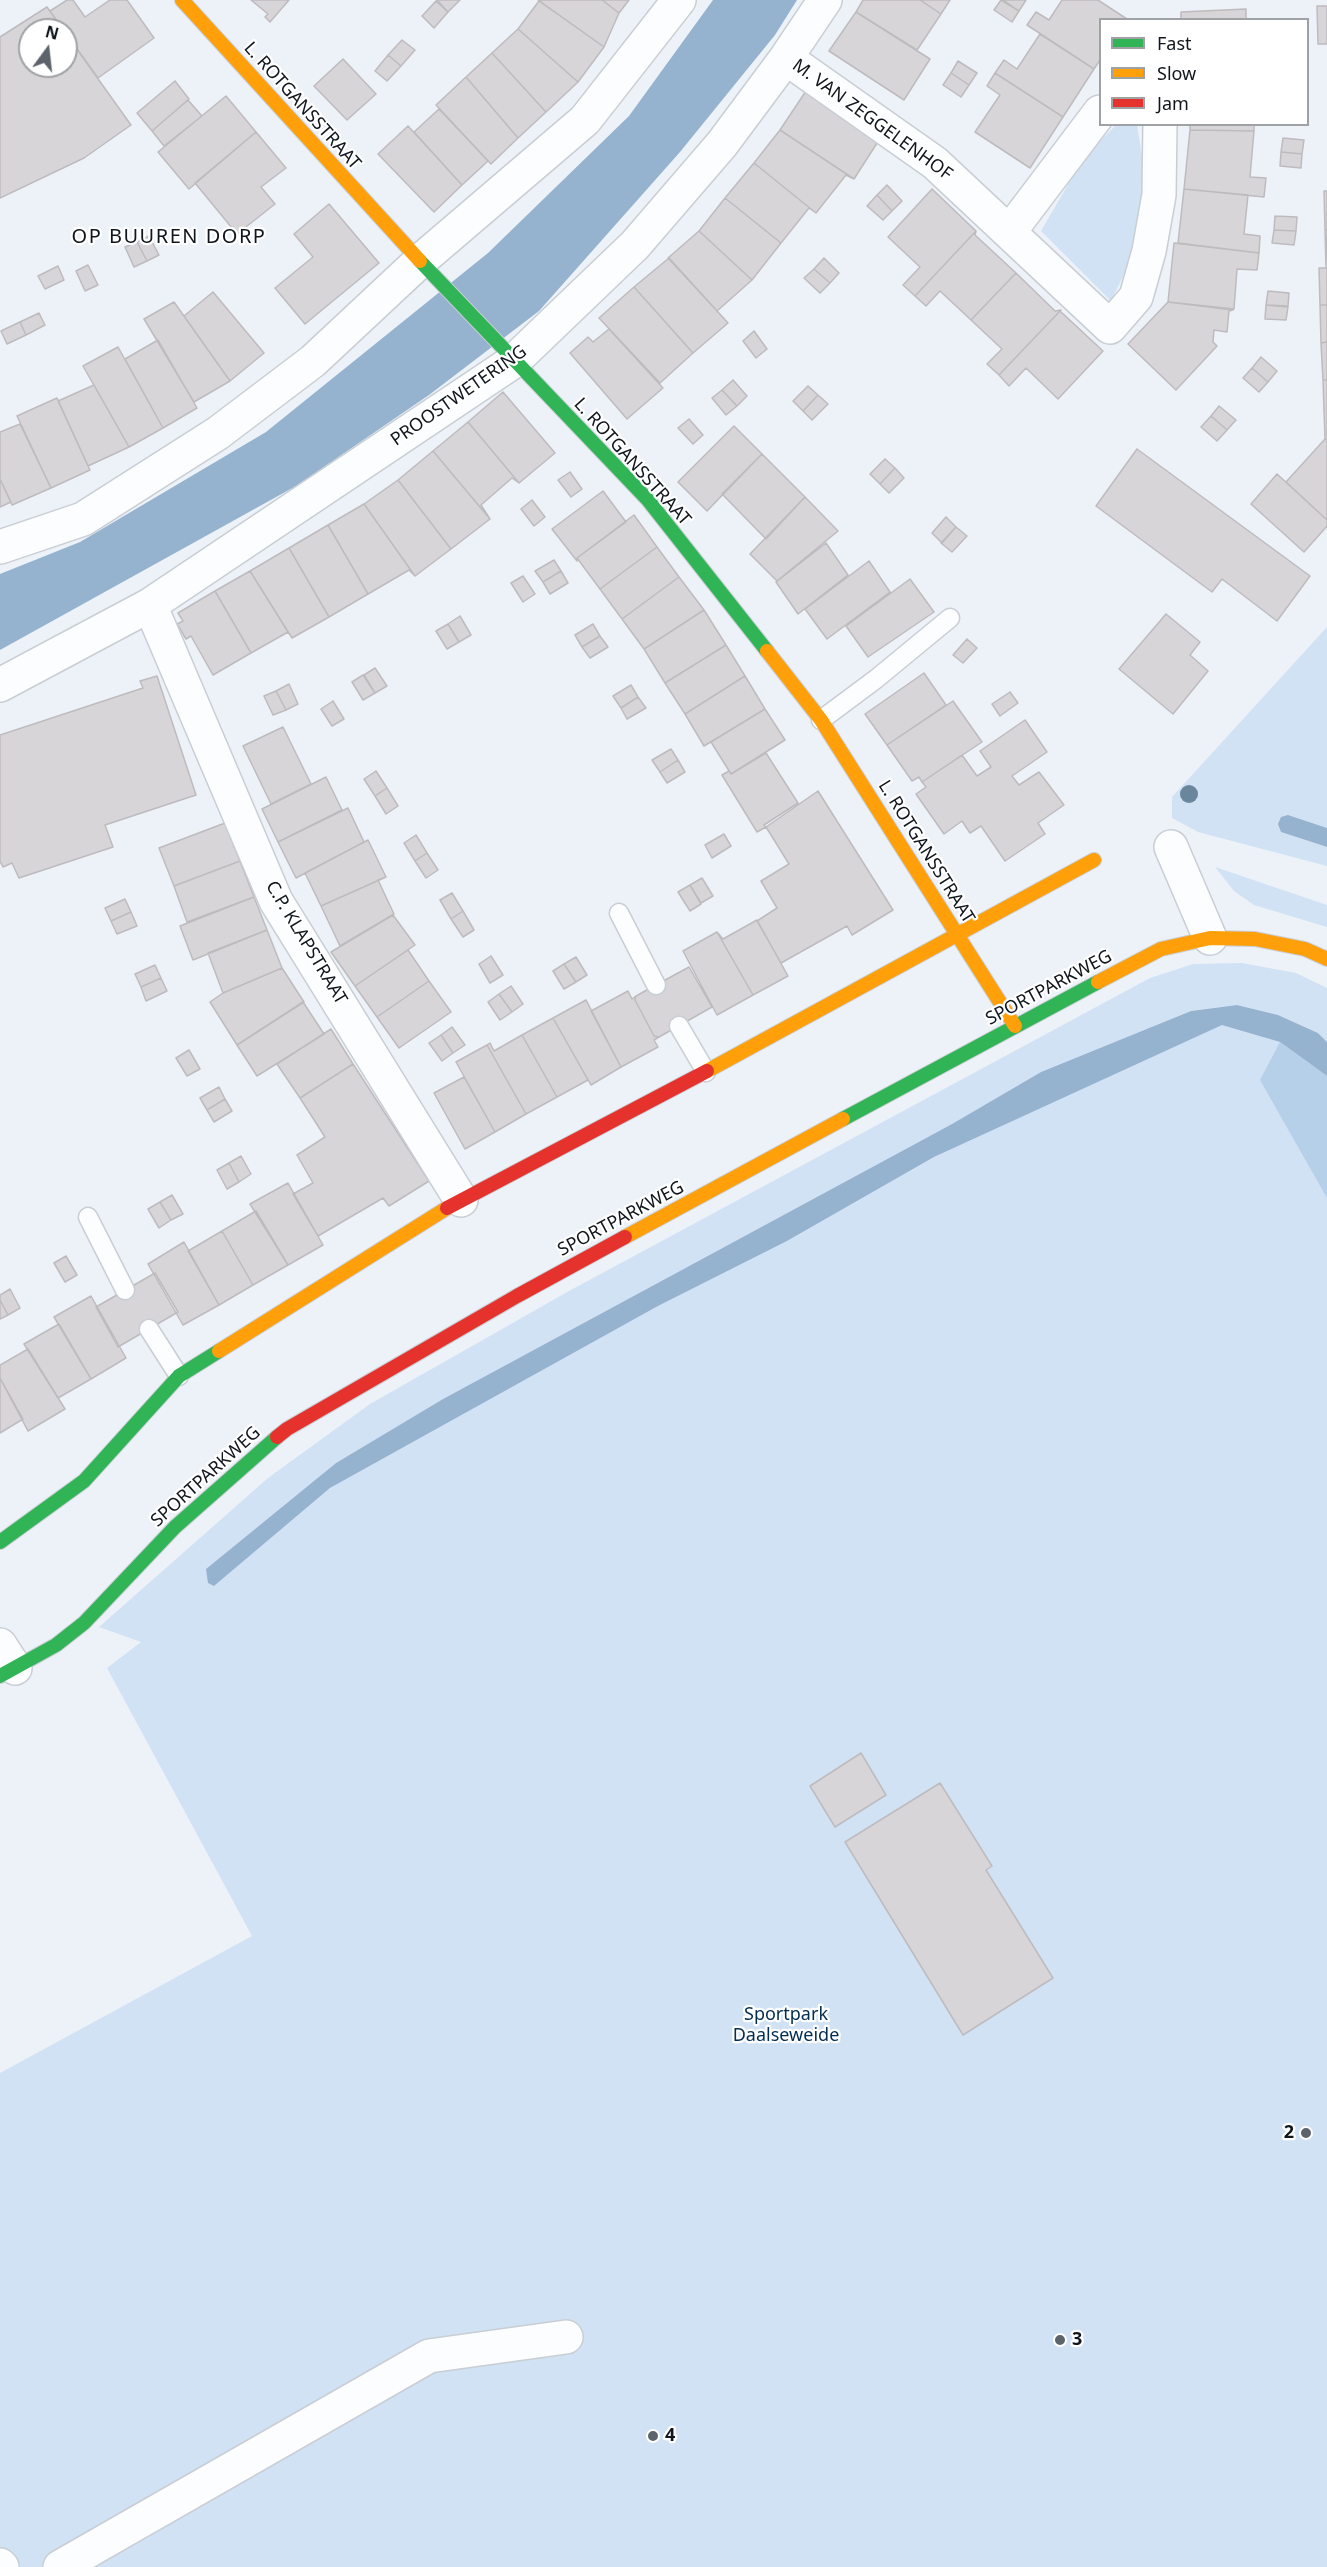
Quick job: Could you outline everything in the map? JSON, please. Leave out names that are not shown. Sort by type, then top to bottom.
[{"type":"street","name":"L. ROTGANSSTRAAT","points":[[182,0],[508,355],[648,500],[821,720],[1015,1026]]},
{"type":"street","points":[[0,548],[83,519],[218,433],[313,361],[426,267],[585,120],[679,0]]},
{"type":"street","name":"PROOSTWETERING","points":[[0,685],[150,605],[508,355],[635,244],[722,144],[786,58],[825,0]]},
{"type":"street","name":"M. VAN ZEGGELENHOF","points":[[786,58],[935,163],[1110,327],[1136,297],[1149,251],[1159,195],[1160,126]]},
{"type":"street","points":[[1010,231],[1099,115]]},
{"type":"street","name":"C.P. KLAPSTRAAT","points":[[150,605],[276,901],[462,1200]]},
{"type":"street","points":[[1172,847],[1210,938]]},
{"type":"street","points":[[0,1542],[84,1481],[179,1376],[462,1200],[706,1072],[956,933],[1094,860]]},
{"type":"street","name":"SPORTPARKWEG","points":[[5,1663],[56,1645],[84,1623],[175,1527],[287,1429],[517,1296],[1015,1026],[1161,949],[1210,938],[1255,939],[1305,949],[1327,960]]},
{"type":"street","points":[[60,2567],[429,2356],[566,2337]]},
{"type":"lane","points":[[821,720],[876,680],[950,618]]},
{"type":"lane","points":[[619,913],[656,985]]},
{"type":"lane","points":[[679,1026],[706,1072]]},
{"type":"lane","points":[[88,1218],[125,1290]]},
{"type":"lane","points":[[149,1329],[179,1376]]},
{"type":"green space","points":[[1115,126],[1137,126],[1144,168],[1138,226],[1130,262],[1111,301],[1041,231],[1084,157]]},
{"type":"green space","points":[[1327,627],[1327,828],[1288,815],[1281,832],[1327,847],[1327,866],[1198,832],[1172,818],[1172,797]]},
{"type":"green space","points":[[1215,867],[1327,905],[1327,927],[1254,905],[1234,891]]},
{"type":"green space","name":"Sportpark Daalseweide","points":[[1242,963],[1296,973],[1327,988],[1327,1042],[1318,1033],[1278,1015],[1237,1005],[1191,1011],[1041,1072],[952,1124],[443,1399],[336,1463],[206,1569],[214,1586],[330,1488],[658,1306],[787,1241],[934,1157],[1222,1024],[1280,1042],[1327,1076],[1327,2567],[0,2567],[0,2073],[252,1936],[107,1668],[141,1642],[99,1627],[268,1478],[370,1404],[569,1291],[1150,978],[1193,964]]},
{"type":"shaded area","points":[[713,0],[797,0],[775,35],[680,152],[539,311],[429,395],[296,486],[0,650],[0,574],[80,542],[266,432],[488,253],[629,116]]},
{"type":"shaded area","points":[[1288,815],[1327,828],[1327,847],[1281,832],[1278,824],[1281,817]]},
{"type":"shaded area","points":[[1237,1005],[1278,1015],[1318,1033],[1327,1042],[1327,1076],[1280,1042],[1222,1025],[934,1157],[787,1241],[658,1306],[330,1488],[214,1586],[208,1583],[206,1569],[336,1463],[443,1399],[952,1124],[1041,1072],[1191,1011]]},
{"type":"shaded area","points":[[1280,1042],[1327,1076],[1327,1198],[1260,1080]]},
{"type":"building","points":[[67,0],[73,0],[85,17],[110,0],[127,0],[154,38],[98,78],[78,50],[78,18],[55,18],[50,11]]},
{"type":"building","points":[[251,0],[289,0],[270,22],[265,17],[268,14]]},
{"type":"building","points":[[437,0],[460,0],[448,12]]},
{"type":"building","points":[[538,0],[602,0],[619,13],[604,47]]},
{"type":"building","points":[[602,0],[629,0],[619,13]]},
{"type":"building","points":[[863,0],[920,0],[941,14],[917,50],[856,12]]},
{"type":"building","points":[[920,0],[950,0],[941,14]]},
{"type":"building","points":[[1001,0],[1019,11],[1012,22],[994,10]]},
{"type":"building","points":[[1003,0],[1026,0],[1019,11]]},
{"type":"building","points":[[1062,0],[1098,0],[1125,18],[1099,18],[1099,62],[1094,69],[1027,25],[1036,12],[1049,20]]},
{"type":"building","points":[[436,1],[448,12],[434,28],[422,16]]},
{"type":"building","points":[[539,1],[604,47],[578,82],[518,29]]},
{"type":"building","points":[[1317,6],[1327,6],[1327,44],[1318,44]]},
{"type":"building","points":[[47,7],[55,18],[30,18]]},
{"type":"building","points":[[1246,9],[1246,18],[1181,18],[1181,12]]},
{"type":"building","points":[[856,12],[930,59],[904,100],[829,51]]},
{"type":"building","points":[[18,26],[18,78],[78,78],[78,51],[131,125],[84,158],[0,198],[0,37]]},
{"type":"building","points":[[518,29],[578,82],[546,112],[492,53]]},
{"type":"building","points":[[1040,34],[1094,69],[1063,117],[995,73],[1004,60],[1017,69]]},
{"type":"building","points":[[402,40],[415,50],[401,66],[388,55]]},
{"type":"building","points":[[492,53],[546,112],[518,138],[466,77]]},
{"type":"building","points":[[388,55],[401,66],[387,81],[375,71]]},
{"type":"building","points":[[343,59],[376,94],[347,120],[314,86]]},
{"type":"building","points":[[958,61],[977,73],[969,85],[951,73]]},
{"type":"building","points":[[951,73],[969,85],[961,97],[943,85]]},
{"type":"building","points":[[995,73],[1063,117],[1030,168],[975,132],[1000,95],[987,86]]},
{"type":"building","points":[[466,77],[518,138],[491,164],[436,105]]},
{"type":"building","points":[[175,81],[189,99],[152,131],[137,113]]},
{"type":"building","points":[[806,91],[879,140],[854,179],[780,130]]},
{"type":"building","points":[[226,96],[256,132],[189,189],[158,152]]},
{"type":"building","points":[[188,100],[202,116],[164,146],[152,131]]},
{"type":"building","points":[[439,109],[488,161],[462,185],[414,132]]},
{"type":"building","points":[[408,126],[462,185],[434,212],[378,154]]},
{"type":"building","points":[[1190,126],[1254,126],[1254,131],[1190,130]]},
{"type":"building","points":[[780,130],[854,179],[846,175],[816,213],[754,163]]},
{"type":"building","points":[[1190,130],[1254,131],[1250,177],[1266,178],[1264,197],[1184,189]]},
{"type":"building","points":[[256,132],[286,168],[261,187],[275,204],[237,234],[195,183]]},
{"type":"building","points":[[1283,138],[1304,140],[1302,154],[1281,152]]},
{"type":"building","points":[[1281,152],[1302,154],[1301,168],[1280,166]]},
{"type":"building","points":[[754,163],[816,213],[809,208],[781,243],[725,198]]},
{"type":"building","points":[[887,185],[902,201],[892,211],[877,195]]},
{"type":"building","points":[[932,189],[976,231],[915,296],[903,285],[920,267],[888,237]]},
{"type":"building","points":[[1184,189],[1248,195],[1244,234],[1260,236],[1259,253],[1178,243]]},
{"type":"building","points":[[1324,191],[1327,191],[1327,230],[1325,230]]},
{"type":"building","points":[[877,195],[892,211],[883,220],[867,206]]},
{"type":"building","points":[[725,198],[781,243],[752,280],[699,231]]},
{"type":"building","points":[[329,204],[379,263],[305,324],[275,288],[313,257],[294,234]]},
{"type":"building","points":[[1275,216],[1297,217],[1296,231],[1274,230]]},
{"type":"building","points":[[1274,230],[1296,231],[1294,245],[1272,243]]},
{"type":"building","points":[[1325,230],[1327,230],[1326,268]]},
{"type":"building","points":[[699,231],[752,280],[717,311],[668,258]]},
{"type":"building","points":[[976,231],[975,235],[1016,273],[971,320],[940,291],[926,306],[915,296]]},
{"type":"building","points":[[149,236],[159,255],[147,261],[137,242]]},
{"type":"building","points":[[137,242],[147,261],[134,267],[125,247]]},
{"type":"building","points":[[1174,243],[1259,253],[1257,270],[1237,269],[1234,309],[1168,302]]},
{"type":"building","points":[[669,258],[728,323],[693,353],[634,287]]},
{"type":"building","points":[[824,258],[839,273],[830,283],[814,269]]},
{"type":"building","points":[[88,265],[98,285],[85,291],[76,271]]},
{"type":"building","points":[[58,266],[64,280],[45,289],[38,276]]},
{"type":"building","points":[[1319,268],[1327,268],[1327,305],[1320,305]]},
{"type":"building","points":[[814,269],[830,283],[820,293],[804,278]]},
{"type":"building","points":[[1016,273],[1055,311],[1061,310],[999,375],[987,364],[1002,349],[971,320]]},
{"type":"building","points":[[634,287],[693,353],[660,383],[599,318]]},
{"type":"building","points":[[1268,291],[1289,293],[1288,306],[1266,305]]},
{"type":"building","points":[[213,292],[264,353],[230,381],[184,316]]},
{"type":"building","points":[[174,302],[230,381],[194,402],[144,319]]},
{"type":"building","points":[[1168,302],[1233,310],[1229,311],[1227,332],[1214,330],[1213,342],[1217,346],[1176,390],[1128,344]]},
{"type":"building","points":[[1266,305],[1288,307],[1286,320],[1265,319]]},
{"type":"building","points":[[1320,305],[1327,305],[1327,342],[1321,343]]},
{"type":"building","points":[[1060,311],[1103,351],[1058,399],[1026,368],[1009,386],[999,375]]},
{"type":"building","points":[[39,313],[45,325],[26,335],[20,322]]},
{"type":"building","points":[[20,322],[26,335],[7,344],[1,331]]},
{"type":"building","points":[[609,329],[663,388],[627,419],[570,353],[588,337],[593,342]]},
{"type":"building","points":[[754,331],[767,349],[756,358],[743,341]]},
{"type":"building","points":[[158,340],[197,408],[163,428],[125,359]]},
{"type":"building","points":[[1327,342],[1327,380],[1323,380],[1321,343]]},
{"type":"building","points":[[118,347],[163,428],[129,447],[83,366]]},
{"type":"building","points":[[1261,357],[1277,371],[1268,382],[1252,368]]},
{"type":"building","points":[[1252,368],[1268,382],[1259,392],[1243,378]]},
{"type":"building","points":[[733,380],[747,396],[737,406],[722,390]]},
{"type":"building","points":[[1323,380],[1327,380],[1327,440],[1325,439]]},
{"type":"building","points":[[94,385],[129,447],[88,466],[58,401]]},
{"type":"building","points":[[808,386],[818,395],[803,411],[793,401]]},
{"type":"building","points":[[722,390],[737,406],[726,415],[712,398]]},
{"type":"building","points":[[503,392],[555,453],[519,483],[468,422]]},
{"type":"building","points":[[818,395],[828,404],[812,420],[803,411]]},
{"type":"building","points":[[57,398],[90,470],[51,488],[17,416]]},
{"type":"building","points":[[1219,406],[1236,420],[1227,430],[1211,416]]},
{"type":"building","points":[[1211,416],[1227,430],[1217,441],[1201,427]]},
{"type":"building","points":[[689,419],[703,435],[693,444],[678,428]]},
{"type":"building","points":[[468,422],[519,483],[512,478],[481,505],[490,519],[433,451]]},
{"type":"building","points":[[20,424],[51,488],[12,505],[0,479],[0,432]]},
{"type":"building","points":[[734,426],[762,454],[707,511],[678,482]]},
{"type":"building","points":[[1325,439],[1327,440],[1327,520],[1286,482]]},
{"type":"building","points":[[1137,449],[1310,576],[1277,621],[1222,579],[1212,592],[1096,506]]},
{"type":"building","points":[[433,451],[490,519],[451,549],[398,480]]},
{"type":"building","points":[[762,454],[805,497],[766,539],[722,494]]},
{"type":"building","points":[[885,459],[895,468],[880,484],[870,474]]},
{"type":"building","points":[[895,468],[904,478],[889,493],[880,484]]},
{"type":"building","points":[[570,472],[582,489],[571,497],[558,480]]},
{"type":"building","points":[[1277,474],[1327,520],[1327,526],[1304,552],[1251,504]]},
{"type":"building","points":[[0,479],[11,502],[0,507]]},
{"type":"building","points":[[398,480],[451,549],[415,576],[364,504]]},
{"type":"building","points":[[603,491],[626,522],[577,558],[577,561],[552,529]]},
{"type":"building","points":[[805,497],[838,531],[777,581],[750,554]]},
{"type":"building","points":[[532,500],[545,517],[534,526],[521,509]]},
{"type":"building","points":[[364,504],[415,576],[409,570],[368,594],[328,525]]},
{"type":"building","points":[[634,515],[657,547],[600,589],[577,558]]},
{"type":"building","points":[[946,517],[956,527],[942,543],[932,533]]},
{"type":"building","points":[[328,525],[368,594],[329,617],[289,548]]},
{"type":"building","points":[[956,527],[967,536],[952,552],[941,543]]},
{"type":"building","points":[[826,543],[848,575],[798,614],[776,582]]},
{"type":"building","points":[[657,547],[679,577],[622,619],[600,589]]},
{"type":"building","points":[[289,548],[329,617],[292,638],[250,571]]},
{"type":"building","points":[[554,560],[561,571],[543,582],[535,571]]},
{"type":"building","points":[[869,561],[890,592],[827,639],[805,609]]},
{"type":"building","points":[[250,571],[288,632],[251,653],[215,591]]},
{"type":"building","points":[[561,571],[568,583],[550,594],[543,582]]},
{"type":"building","points":[[523,576],[535,594],[523,602],[511,583]]},
{"type":"building","points":[[679,577],[704,610],[644,649],[622,619]]},
{"type":"building","points":[[910,579],[934,612],[868,657],[846,626]]},
{"type":"building","points":[[215,591],[251,653],[213,675],[191,636],[186,639],[177,624],[183,621],[178,613]]},
{"type":"building","points":[[704,610],[726,645],[665,683],[644,649]]},
{"type":"building","points":[[1166,614],[1200,642],[1190,655],[1208,671],[1173,714],[1119,669]]},
{"type":"building","points":[[460,616],[471,635],[459,642],[448,624]]},
{"type":"building","points":[[448,624],[459,642],[447,649],[436,631]]},
{"type":"building","points":[[593,624],[600,636],[582,647],[575,635]]},
{"type":"building","points":[[600,636],[608,647],[590,658],[582,647]]},
{"type":"building","points":[[967,639],[977,648],[963,663],[953,655]]},
{"type":"building","points":[[726,645],[745,676],[685,714],[665,683]]},
{"type":"building","points":[[375,668],[387,686],[375,693],[364,675]]},
{"type":"building","points":[[924,673],[946,705],[887,745],[865,714]]},
{"type":"building","points":[[363,675],[375,693],[363,700],[352,682]]},
{"type":"building","points":[[157,676],[196,795],[105,825],[113,847],[19,878],[12,863],[3,867],[0,861],[0,735],[143,688],[140,681]]},
{"type":"building","points":[[745,676],[765,709],[704,746],[685,714]]},
{"type":"building","points":[[289,684],[298,704],[286,710],[276,691]]},
{"type":"building","points":[[631,685],[638,697],[621,708],[613,696]]},
{"type":"building","points":[[276,691],[286,710],[273,715],[264,696]]},
{"type":"building","points":[[1010,692],[1018,703],[1000,716],[992,704]]},
{"type":"building","points":[[638,697],[646,708],[627,719],[621,708]]},
{"type":"building","points":[[333,701],[344,719],[332,726],[321,709]]},
{"type":"building","points":[[953,701],[982,742],[922,782],[919,777],[912,781],[887,745]]},
{"type":"building","points":[[765,709],[785,740],[731,774],[711,742]]},
{"type":"building","points":[[1025,720],[1047,752],[1012,776],[1019,785],[1039,772],[1064,805],[1038,823],[1045,834],[1005,861],[981,826],[970,833],[962,821],[944,834],[916,794],[926,787],[922,782],[962,755],[977,776],[991,767],[980,751]]},
{"type":"building","points":[[283,727],[311,784],[271,804],[243,746]]},
{"type":"building","points":[[671,749],[678,760],[660,772],[652,760]]},
{"type":"building","points":[[766,753],[798,803],[757,832],[722,775],[729,771],[731,774]]},
{"type":"building","points":[[678,760],[685,772],[667,783],[660,772]]},
{"type":"building","points":[[376,771],[387,788],[375,796],[364,779]]},
{"type":"building","points":[[326,777],[342,810],[278,842],[262,809]]},
{"type":"building","points":[[387,788],[398,806],[386,814],[375,796]]},
{"type":"building","points":[[818,791],[893,910],[852,935],[847,926],[781,963],[757,921],[777,908],[761,881],[789,864],[766,827]]},
{"type":"building","points":[[348,808],[364,842],[296,878],[278,842]]},
{"type":"building","points":[[225,823],[240,861],[174,886],[159,848]]},
{"type":"building","points":[[724,834],[731,846],[712,858],[705,845]]},
{"type":"building","points":[[416,835],[427,853],[415,861],[404,843]]},
{"type":"building","points":[[368,840],[386,877],[321,906],[305,873]]},
{"type":"building","points":[[427,853],[438,870],[426,878],[415,861]]},
{"type":"building","points":[[240,861],[254,897],[187,922],[174,886]]},
{"type":"building","points":[[702,878],[713,896],[701,903],[690,885]]},
{"type":"building","points":[[378,880],[394,914],[340,946],[321,906]]},
{"type":"building","points":[[690,885],[701,904],[690,911],[678,892]]},
{"type":"building","points":[[452,893],[463,911],[451,919],[440,900]]},
{"type":"building","points":[[254,897],[267,930],[193,960],[180,926]]},
{"type":"building","points":[[125,899],[131,912],[111,921],[105,908]]},
{"type":"building","points":[[463,911],[474,930],[463,937],[451,919]]},
{"type":"building","points":[[131,912],[137,926],[117,934],[111,921]]},
{"type":"building","points":[[393,915],[415,945],[355,986],[331,952]]},
{"type":"building","points":[[757,920],[788,976],[753,995],[717,932],[723,939]]},
{"type":"building","points":[[267,930],[282,968],[223,993],[208,953]]},
{"type":"building","points":[[717,932],[753,995],[717,1015],[683,951]]},
{"type":"building","points":[[408,950],[429,981],[377,1017],[355,986]]},
{"type":"building","points":[[491,956],[503,975],[490,983],[479,964]]},
{"type":"building","points":[[576,957],[587,975],[576,982],[564,964]]},
{"type":"building","points":[[564,964],[576,982],[564,989],[553,971]]},
{"type":"building","points":[[155,965],[161,978],[141,987],[135,974]]},
{"type":"building","points":[[689,967],[712,1007],[659,1037],[654,1036],[635,1000],[636,996]]},
{"type":"building","points":[[282,968],[304,1002],[237,1045],[210,1002],[223,993]]},
{"type":"building","points":[[161,978],[167,991],[146,1001],[141,987]]},
{"type":"building","points":[[429,981],[451,1012],[399,1048],[377,1017]]},
{"type":"building","points":[[511,986],[523,1004],[512,1012],[499,994]]},
{"type":"building","points":[[628,991],[632,999],[636,996],[635,1000],[654,1036],[659,1037],[654,1040],[658,1047],[621,1067],[591,1011]]},
{"type":"building","points":[[499,994],[512,1012],[500,1020],[488,1002]]},
{"type":"building","points":[[586,1000],[621,1067],[591,1085],[553,1018]]},
{"type":"building","points":[[303,1002],[324,1034],[257,1076],[237,1045]]},
{"type":"building","points":[[553,1018],[588,1080],[557,1097],[522,1035]]},
{"type":"building","points":[[452,1027],[465,1045],[453,1053],[441,1035]]},
{"type":"building","points":[[331,1029],[353,1064],[300,1098],[277,1064]]},
{"type":"building","points":[[441,1035],[453,1053],[442,1061],[429,1043]]},
{"type":"building","points":[[522,1035],[557,1097],[526,1114],[487,1045],[490,1043],[494,1051]]},
{"type":"building","points":[[487,1045],[526,1114],[495,1132],[456,1062]]},
{"type":"building","points":[[189,1050],[200,1069],[187,1076],[176,1058]]},
{"type":"building","points":[[353,1064],[429,1181],[389,1206],[383,1198],[318,1236],[293,1194],[313,1183],[297,1155],[325,1137],[300,1098]]},
{"type":"building","points":[[464,1077],[495,1132],[465,1149],[434,1093]]},
{"type":"building","points":[[219,1087],[225,1099],[207,1110],[200,1098]]},
{"type":"building","points":[[225,1099],[232,1111],[214,1122],[207,1110]]},
{"type":"building","points":[[241,1156],[251,1174],[239,1182],[229,1163]]},
{"type":"building","points":[[229,1163],[239,1182],[227,1189],[217,1170]]},
{"type":"building","points":[[288,1183],[323,1245],[288,1265],[250,1204]]},
{"type":"building","points":[[172,1195],[183,1214],[171,1220],[160,1202]]},
{"type":"building","points":[[160,1202],[171,1220],[159,1228],[148,1209]]},
{"type":"building","points":[[256,1211],[288,1265],[253,1285],[222,1231]]},
{"type":"building","points":[[222,1231],[253,1285],[219,1305],[188,1251]]},
{"type":"building","points":[[184,1242],[219,1305],[183,1325],[148,1264]]},
{"type":"building","points":[[66,1256],[77,1275],[65,1282],[54,1263]]},
{"type":"building","points":[[155,1273],[178,1312],[118,1347],[96,1307]]},
{"type":"building","points":[[10,1289],[20,1308],[8,1315],[0,1300],[0,1295]]},
{"type":"building","points":[[91,1296],[126,1358],[91,1379],[54,1317]]},
{"type":"building","points":[[0,1300],[8,1315],[0,1319]]},
{"type":"building","points":[[59,1324],[91,1379],[58,1398],[24,1344]]},
{"type":"building","points":[[28,1349],[65,1409],[28,1431],[0,1378],[0,1365]]},
{"type":"building","points":[[0,1378],[23,1419],[0,1433]]},
{"type":"building","points":[[861,1753],[886,1795],[835,1827],[810,1786]]},
{"type":"building","points":[[940,1783],[992,1866],[986,1870],[1053,1978],[963,2035],[845,1842]]},
{"type":"traffic: fast","points":[[420,261],[648,500],[767,651]]},
{"type":"traffic: fast","points":[[843,1119],[1098,982]]},
{"type":"traffic: fast","points":[[0,1542],[84,1481],[179,1376],[219,1351]]},
{"type":"traffic: fast","points":[[0,1676],[56,1645],[84,1623],[175,1527],[277,1437]]},
{"type":"traffic: slow","points":[[182,0],[420,261]]},
{"type":"traffic: slow","points":[[767,651],[821,720],[1015,1026]]},
{"type":"traffic: slow","points":[[707,1071],[1094,860]]},
{"type":"traffic: slow","points":[[1098,982],[1161,949],[1210,938],[1255,939],[1305,949],[1327,959]]},
{"type":"traffic: slow","points":[[625,1237],[843,1119]]},
{"type":"traffic: slow","points":[[219,1351],[447,1208]]},
{"type":"traffic: jam","points":[[447,1208],[707,1071]]},
{"type":"traffic: jam","points":[[277,1437],[287,1429],[517,1296],[625,1237]]},
{"type":"place","name":"2","points":[[1306,2133]]},
{"type":"place","name":"3","points":[[1060,2340]]},
{"type":"place","name":"4","points":[[653,2436]]},
{"type":"district","name":"OP BUUREN DORP","points":[[169,237]]}]
